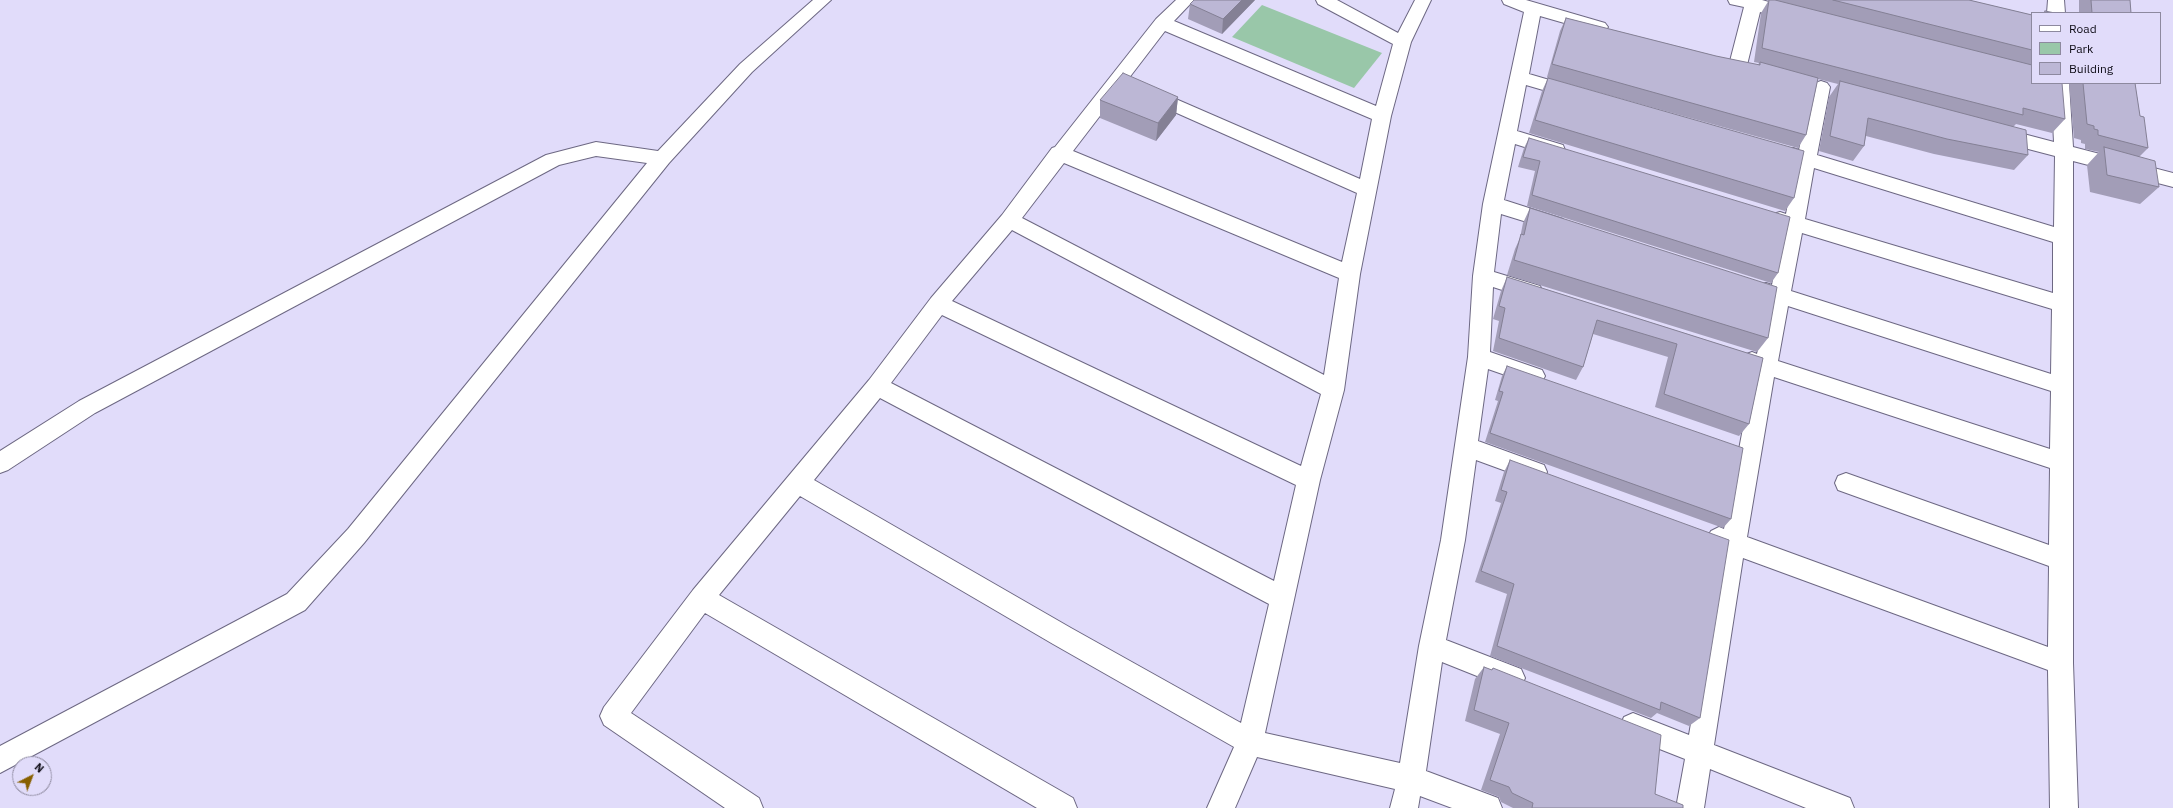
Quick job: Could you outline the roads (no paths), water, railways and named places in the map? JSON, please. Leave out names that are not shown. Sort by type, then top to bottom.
[{"type":"street","points":[[0,760],[296,602],[356,536],[662,158],[746,68],[823,0]]},
{"type":"street","points":[[749,808],[613,716],[702,598],[799,483],[877,386],[938,304],[1009,220],[1059,153],[1162,22],[1186,0]]},
{"type":"street","points":[[1324,0],[1402,42]]},
{"type":"street","points":[[1221,808],[1250,742],[1309,480],[1333,390],[1350,274],[1382,116],[1402,42],[1423,0]]},
{"type":"street","points":[[1510,0],[1533,9],[1617,32]]},
{"type":"street","points":[[1736,0],[1753,2],[1813,20]]},
{"type":"street","points":[[2056,0],[2056,12]]},
{"type":"street","points":[[1738,65],[1753,2]]},
{"type":"street","points":[[1404,808],[1412,779],[1432,646],[1453,540],[1465,446],[1479,357],[1483,276],[1493,204],[1533,9]]},
{"type":"street","points":[[1162,22],[1382,116]]},
{"type":"street","points":[[1519,77],[1595,99]]},
{"type":"street","points":[[1116,80],[1367,190]]},
{"type":"street","points":[[2060,84],[2064,151],[2059,559],[2064,808]]},
{"type":"street","points":[[1690,808],[1698,752],[1749,451],[1821,87]]},
{"type":"street","points":[[1980,129],[2173,180]]},
{"type":"street","points":[[1508,135],[1576,155]]},
{"type":"street","points":[[0,463],[87,407],[553,160],[596,150],[662,158]]},
{"type":"street","points":[[1776,151],[1807,159],[2063,237]]},
{"type":"street","points":[[1059,153],[1350,274]]},
{"type":"street","points":[[1493,204],[1576,230]]},
{"type":"street","points":[[1764,214],[2063,304]]},
{"type":"street","points":[[1009,220],[1333,390]]},
{"type":"street","points":[[1483,276],[1550,297]]},
{"type":"street","points":[[1750,286],[2062,386]]},
{"type":"street","points":[[938,304],[1309,480]]},
{"type":"street","points":[[1736,356],[2061,462]]},
{"type":"street","points":[[1479,357],[1554,383]]},
{"type":"street","points":[[877,386],[1282,598]]},
{"type":"street","points":[[1726,443],[1749,451]]},
{"type":"street","points":[[1465,446],[1554,478]]},
{"type":"street","points":[[799,483],[1062,636],[1250,742],[1412,779],[1488,808]]},
{"type":"street","points":[[1846,483],[2059,559]]},
{"type":"street","points":[[1696,529],[2060,663]]},
{"type":"street","points":[[702,598],[969,755],[1063,808]]},
{"type":"street","points":[[1432,646],[1535,687]]},
{"type":"street","points":[[1609,717],[1840,808]]}]
